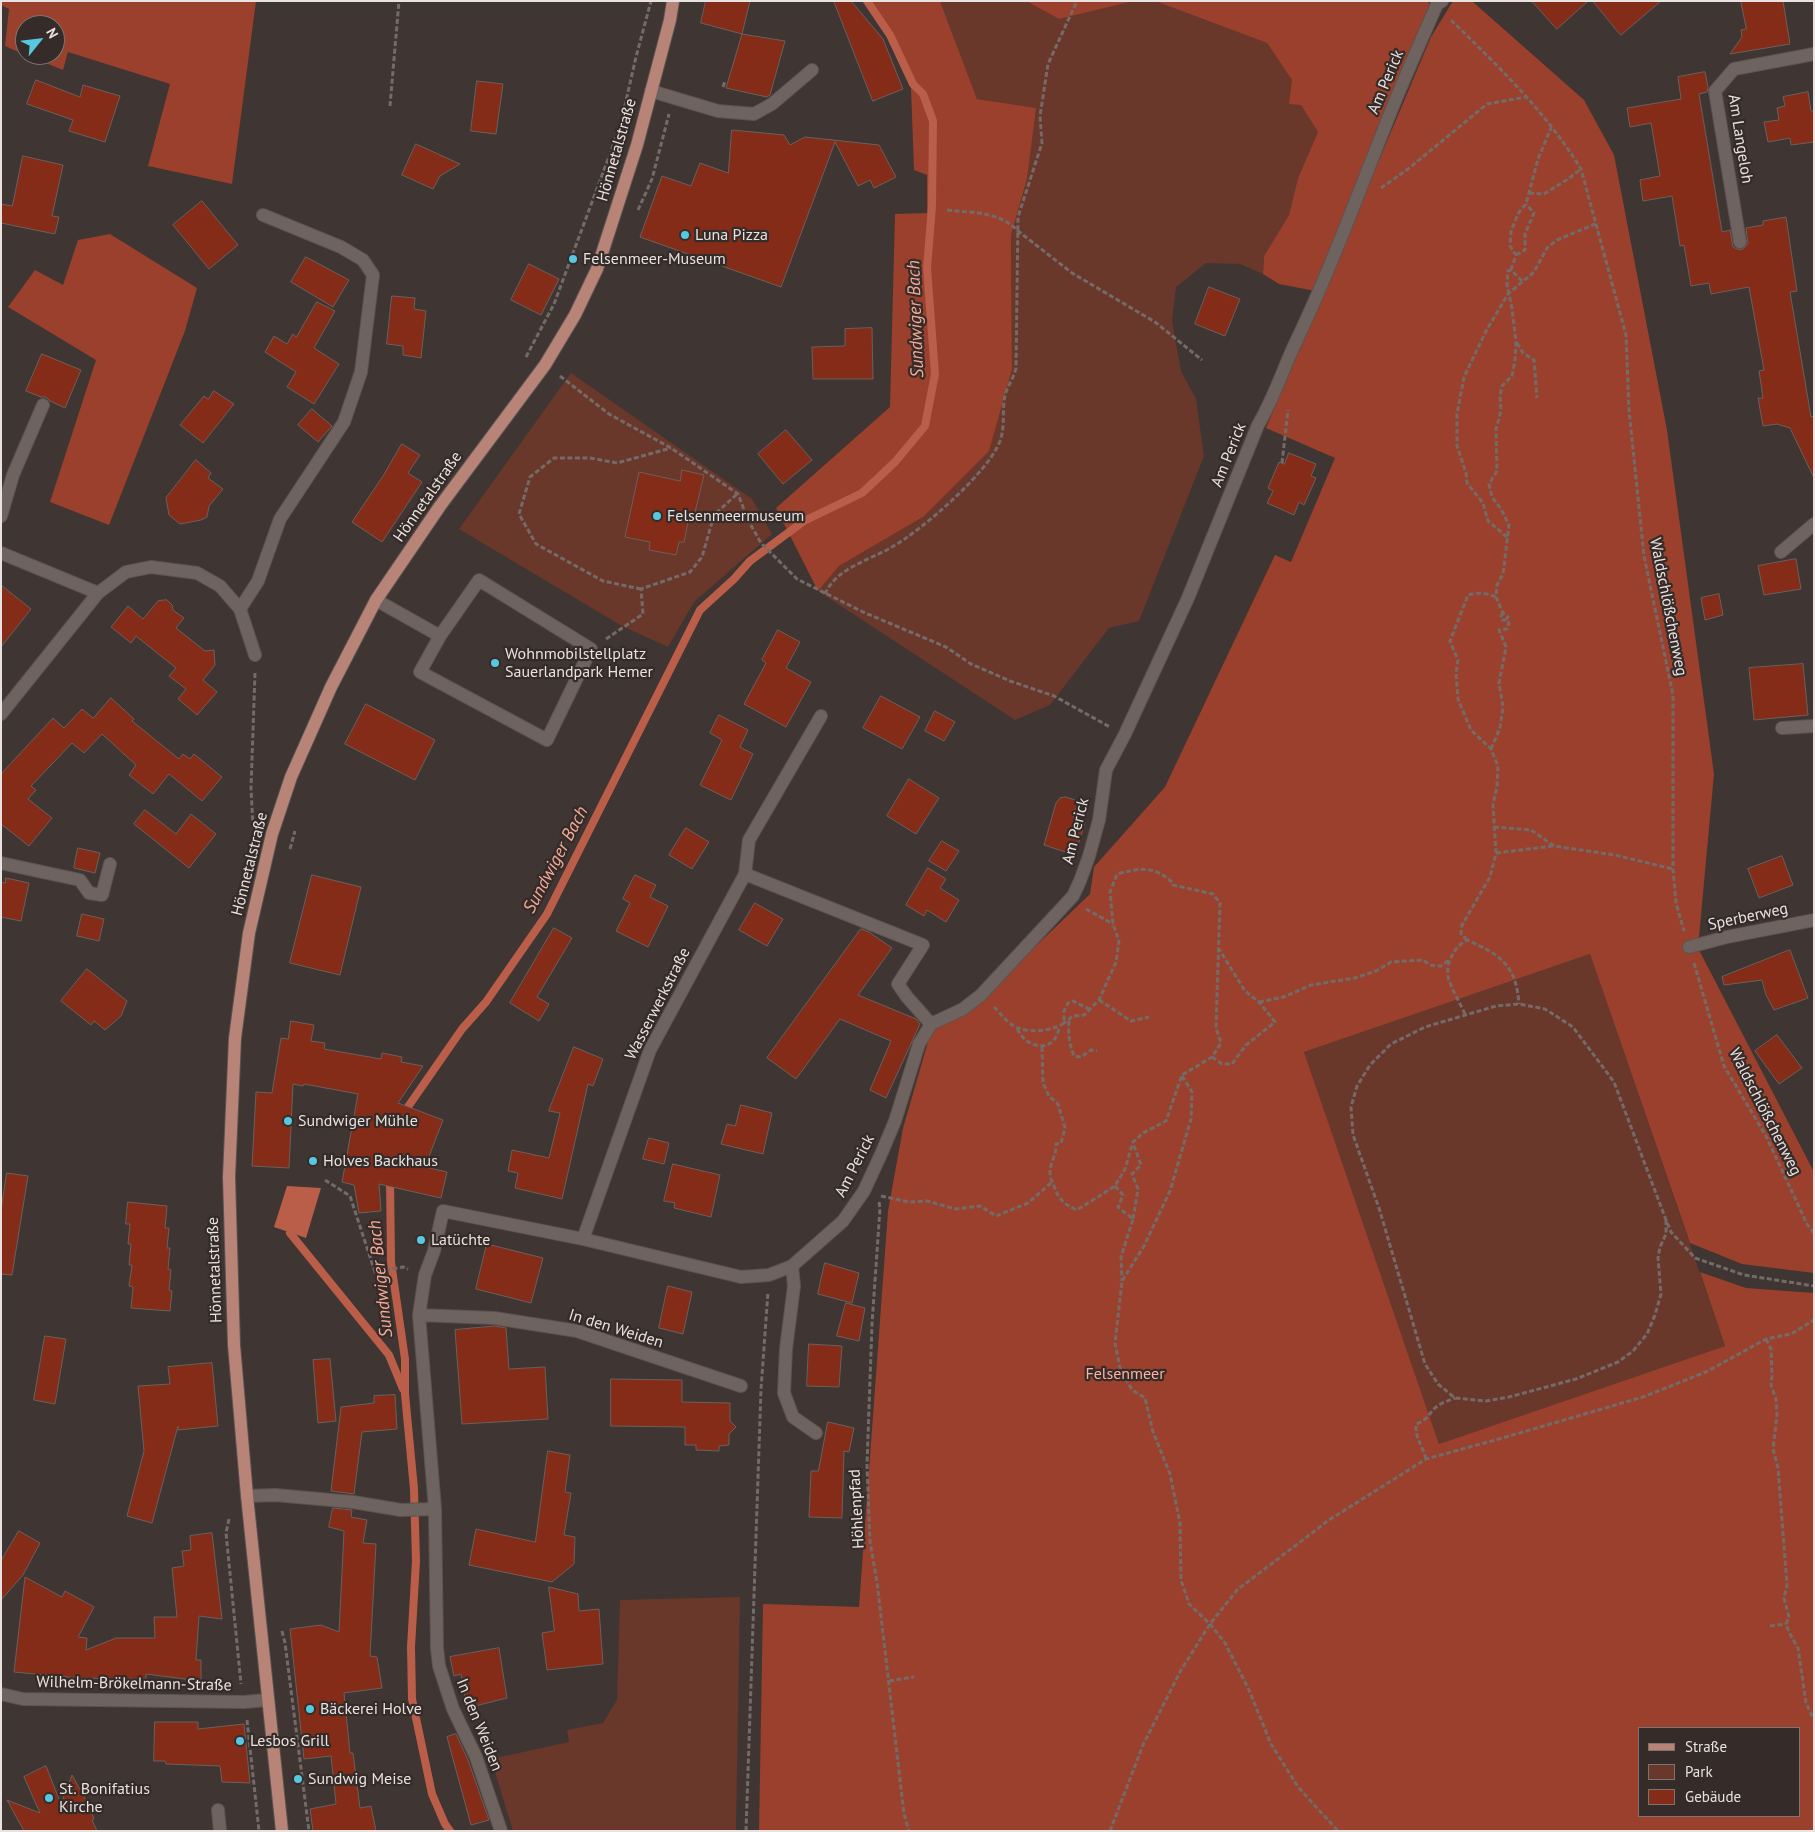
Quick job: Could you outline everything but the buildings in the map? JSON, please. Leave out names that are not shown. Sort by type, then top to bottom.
[{"type":"main road","name":"Hönnetalstraße","points":[[282,1831],[267,1700],[234,1345],[229,1167],[235,1038],[249,933],[272,834],[291,777],[330,687],[376,600],[440,506],[545,365],[576,316],[597,269],[614,221],[651,91],[670,20],[673,1]]},
{"type":"street","name":"Am Perick","points":[[443,1210],[583,1239],[741,1277],[770,1276],[792,1266],[843,1222],[864,1191],[895,1121],[919,1044],[931,1024],[963,1008],[981,995],[1073,896],[1080,881],[1096,829],[1106,770],[1125,734],[1188,598],[1258,425],[1269,406],[1318,296],[1355,206],[1384,128],[1439,5]]},
{"type":"street","name":"Am Langeloh","points":[[1740,242],[1715,91],[1734,69],[1814,54]]},
{"type":"street","points":[[651,91],[718,111],[754,114],[772,104],[812,70]]},
{"type":"street","points":[[240,609],[258,581],[280,520],[344,422],[361,372],[373,275],[363,260],[341,247],[263,215]]},
{"type":"street","points":[[1,516],[13,474],[43,405]]},
{"type":"street","points":[[1781,552],[1814,524]]},
{"type":"street","points":[[1,553],[98,593]]},
{"type":"street","points":[[3,707],[98,593],[126,572],[151,567],[197,573],[220,586],[240,609],[255,655]]},
{"type":"street","points":[[479,580],[591,649],[547,740],[420,672],[440,636],[479,580]]},
{"type":"street","points":[[376,600],[440,636]]},
{"type":"street","points":[[821,716],[749,840],[745,874],[923,945],[898,984],[931,1024]]},
{"type":"street","points":[[1782,728],[1814,726]]},
{"type":"street","points":[[1,863],[80,880],[89,893],[102,895],[110,864]]},
{"type":"street","name":"Wasserwerkstraße","points":[[583,1239],[650,1050],[745,874]]},
{"type":"street","name":"Sperberweg","points":[[1689,947],[1726,937],[1814,920]]},
{"type":"street","name":"In den Weiden","points":[[443,1210],[434,1250],[425,1275],[419,1315],[432,1509],[437,1648],[439,1666],[453,1709],[476,1757],[501,1831]]},
{"type":"street","points":[[792,1266],[794,1286],[786,1350],[784,1393],[793,1417],[816,1433]]},
{"type":"street","name":"In den Weiden","points":[[419,1315],[494,1318],[577,1331],[741,1386]]},
{"type":"street","points":[[247,1496],[275,1494],[354,1502],[401,1510],[432,1509]]},
{"type":"street","name":"Wilhelm-Brökelmann-Straße","points":[[1,1694],[23,1699],[244,1702],[267,1700]]},
{"type":"street","points":[[218,1810],[220,1831]]},
{"type":"path","points":[[390,106],[399,1]]},
{"type":"path","points":[[525,359],[554,304],[620,126],[651,1]]},
{"type":"path","points":[[825,594],[836,577],[893,547],[933,518],[961,492],[990,459],[999,443],[1004,427],[1006,392],[1016,368],[1018,217],[1042,143],[1040,116],[1048,64],[1077,1]]},
{"type":"path","name":"Waldschlößchenweg","points":[[1439,5],[1513,81],[1567,147],[1580,169],[1626,335],[1629,410],[1644,556],[1673,695],[1673,869],[1676,903],[1724,1066],[1766,1136],[1807,1224],[1814,1232]]},
{"type":"path","points":[[723,87],[725,81]]},
{"type":"path","points":[[1355,206],[1408,169],[1487,104],[1526,97]]},
{"type":"path","points":[[635,215],[652,179],[674,99]]},
{"type":"path","points":[[1516,255],[1510,246],[1512,231],[1519,212],[1526,204],[1538,159],[1552,128]]},
{"type":"path","points":[[1529,193],[1544,194],[1580,169]]},
{"type":"path","points":[[1491,749],[1500,728],[1503,707],[1499,683],[1506,647],[1499,630],[1506,629],[1509,623],[1506,620],[1502,620],[1501,616],[1503,613],[1496,597],[1498,585],[1503,574],[1509,525],[1501,508],[1492,498],[1489,484],[1497,471],[1496,429],[1501,411],[1500,396],[1502,386],[1512,376],[1516,342],[1512,308],[1508,294],[1508,271],[1511,270],[1516,255],[1525,250],[1525,234],[1534,213],[1526,204]]},
{"type":"path","points":[[947,210],[985,214],[1001,218],[1010,223],[1072,273],[1155,322],[1202,360]]},
{"type":"path","points":[[1507,537],[1488,520],[1483,503],[1467,483],[1458,446],[1457,414],[1464,377],[1486,331],[1508,294],[1534,272],[1547,248],[1556,240],[1595,224]]},
{"type":"path","points":[[1511,270],[1523,282]]},
{"type":"path","points":[[1516,342],[1523,353],[1534,360],[1537,398]]},
{"type":"path","points":[[545,365],[609,414],[671,448],[738,494],[748,520],[761,543],[797,579],[825,594],[946,647],[971,664],[1010,681],[1054,696],[1125,734]]},
{"type":"path","points":[[560,376],[564,369]]},
{"type":"path","points":[[671,448],[617,463],[590,458],[554,458],[530,476],[519,514],[536,544],[603,581],[641,589],[690,572],[702,557],[714,514],[738,494]]},
{"type":"path","points":[[591,649],[643,614],[641,589]]},
{"type":"path","points":[[1496,597],[1490,594],[1475,593],[1468,596],[1450,641],[1458,660],[1456,673],[1458,699],[1471,730],[1491,749],[1498,766],[1497,787],[1493,804],[1496,853],[1490,877],[1462,925],[1461,934],[1467,940],[1494,953],[1511,970],[1518,988],[1519,1004]]},
{"type":"path","points":[[253,827],[251,788],[255,655]]},
{"type":"path","points":[[251,836],[256,818]]},
{"type":"path","points":[[289,853],[297,825]]},
{"type":"path","points":[[253,827],[272,834]]},
{"type":"path","points":[[1494,827],[1531,830],[1554,846]]},
{"type":"path","points":[[1496,853],[1554,846],[1616,855],[1673,869]]},
{"type":"path","points":[[1017,1028],[1036,1031],[1059,1027],[1073,1016],[1084,1015],[1099,1000],[1116,962],[1119,941],[1113,924],[1110,892],[1117,874],[1140,868],[1165,876],[1172,885],[1214,894],[1220,903],[1216,1028],[1221,1043],[1212,1057],[1182,1075],[1166,1121],[1143,1133],[1133,1142],[1125,1169],[1115,1186],[1077,1210],[1062,1202],[1050,1175],[1053,1157],[1056,1152],[1056,1144],[1061,1143],[1065,1128],[1058,1104],[1049,1096],[1043,1083],[1042,1047]]},
{"type":"path","points":[[1092,912],[1113,924]]},
{"type":"path","points":[[1259,1002],[1284,997],[1311,985],[1355,978],[1376,971],[1391,962],[1423,960],[1430,965],[1441,966],[1449,960],[1459,944],[1467,940]]},
{"type":"path","points":[[1212,1057],[1222,1064],[1232,1064],[1246,1045],[1275,1022],[1259,1002],[1245,990],[1219,948]]},
{"type":"path","points":[[1449,960],[1448,977],[1465,1014]]},
{"type":"path","points":[[981,995],[1017,1028],[1026,1041],[1042,1047],[1049,1045],[1058,1035],[1059,1027]]},
{"type":"path","points":[[1099,1000],[1131,1021],[1149,1017]]},
{"type":"path","points":[[1064,1023],[1064,1011],[1068,1003],[1073,1001],[1089,1009]]},
{"type":"path","points":[[1455,1398],[1438,1384],[1425,1364],[1379,1208],[1352,1135],[1351,1108],[1357,1086],[1370,1065],[1391,1044],[1425,1027],[1465,1014],[1496,1006],[1519,1004],[1545,1010],[1573,1027],[1614,1082],[1671,1232],[1695,1258],[1744,1275],[1814,1286]]},
{"type":"path","points":[[1069,1020],[1069,1040],[1074,1056],[1081,1057],[1091,1050],[1097,1051]]},
{"type":"path","points":[[1122,1281],[1144,1246],[1170,1191],[1190,1119],[1192,1092],[1182,1075]]},
{"type":"path","points":[[1133,1142],[1141,1165],[1132,1174],[1138,1189],[1133,1219],[1121,1257],[1122,1281],[1115,1343],[1120,1368],[1132,1390],[1145,1398],[1153,1432],[1170,1474],[1180,1523],[1181,1580],[1188,1604],[1210,1624],[1225,1643],[1249,1690],[1271,1744],[1298,1787],[1338,1831]]},
{"type":"path","points":[[325,1180],[350,1196],[375,1272],[403,1267]]},
{"type":"path","name":"Höhlenpfad","points":[[909,1831],[904,1814],[877,1582],[870,1542],[867,1465],[872,1324],[880,1208],[877,1199],[881,1196],[909,1202],[927,1201],[955,1209],[980,1206],[996,1216],[1028,1203],[1052,1182]]},
{"type":"path","points":[[1115,1186],[1123,1195],[1118,1207],[1133,1219]]},
{"type":"path","points":[[1426,1458],[1423,1445],[1416,1435],[1416,1424],[1426,1420],[1439,1405],[1455,1398],[1486,1401],[1509,1397],[1596,1371],[1618,1362],[1633,1351],[1647,1334],[1661,1294],[1658,1258],[1660,1247],[1666,1234],[1666,1220]]},
{"type":"path","points":[[746,1831],[761,1389],[770,1276]]},
{"type":"path","points":[[1110,1831],[1143,1746],[1181,1670],[1210,1624],[1238,1590],[1329,1520],[1426,1458],[1500,1439],[1644,1396],[1706,1372],[1766,1339],[1791,1334],[1814,1320]]},
{"type":"path","points":[[1766,1339],[1771,1349],[1771,1385],[1776,1400],[1777,1415],[1773,1449],[1778,1468],[1781,1500],[1787,1585],[1784,1598],[1789,1617],[1786,1624],[1798,1648],[1802,1662],[1801,1677],[1806,1703],[1814,1720]]},
{"type":"path","points":[[230,1515],[226,1534],[259,1831]]},
{"type":"path","points":[[1770,1626],[1786,1624]]},
{"type":"path","points":[[281,1628],[285,1643],[309,1831]]},
{"type":"path","points":[[889,1681],[914,1677]]},
{"type":"green space","points":[[1,1],[256,1],[232,184],[148,166],[170,84],[68,52],[65,63],[65,15],[15,15],[15,50],[5,46],[9,9],[1,5]]},
{"type":"green space","points":[[864,1],[940,1],[977,99],[1036,108],[1027,179],[1011,235],[1012,369],[989,451],[923,517],[839,566],[818,591],[776,508],[890,407],[895,214],[927,213],[927,175],[914,170],[911,88],[887,34]]},
{"type":"green space","points":[[940,1],[1026,1],[1059,19],[1134,1],[1155,1],[1267,43],[1292,80],[1301,105],[1318,132],[1298,178],[1289,215],[1264,256],[1263,274],[1240,264],[1206,263],[1176,287],[1172,321],[1181,371],[1196,399],[1204,456],[1139,621],[1109,628],[1050,705],[1015,720],[818,591],[839,566],[923,517],[1012,369],[1011,235],[1027,179],[1035,108],[977,99]]},
{"type":"green space","points":[[1026,1],[1134,1],[1059,19]]},
{"type":"green space","points":[[1155,1],[1427,1],[1430,4],[1315,291],[1279,284],[1263,274],[1264,256],[1289,215],[1298,178],[1318,132],[1301,105],[1289,104],[1292,80],[1267,43]]},
{"type":"green space","name":"Felsenmeer","points":[[1453,1],[1473,2],[1584,100],[1614,155],[1667,430],[1714,774],[1698,948],[1814,1172],[1814,1273],[1742,1264],[1690,1243],[1590,954],[1304,1052],[1439,1444],[1725,1346],[1700,1272],[1746,1288],[1814,1293],[1814,1831],[759,1831],[763,1604],[859,1607],[888,1211],[903,1128],[932,1028],[970,1009],[1090,894],[1094,867],[1165,787],[1275,555],[1291,562],[1335,458],[1266,428],[1431,37]]},
{"type":"green space","points":[[51,65],[64,65],[63,70]]},
{"type":"green space","points":[[110,234],[197,288],[185,331],[109,525],[50,502],[96,360],[8,307],[35,270],[63,285],[78,240]]},
{"type":"green space","points":[[571,373],[752,499],[772,534],[694,602],[668,647],[622,626],[459,529]]},
{"type":"green space","points":[[1590,954],[1725,1346],[1439,1444],[1304,1052]]},
{"type":"green space","points":[[740,1597],[736,1831],[513,1831],[491,1759],[569,1742],[567,1730],[603,1723],[617,1700],[620,1600]]},
{"type":"shaded area","points":[[287,1186],[321,1188],[306,1238],[274,1227]]},
{"type":"waterway","name":"Sundwiger Bach","points":[[403,1114],[462,1029],[486,1002],[547,914],[700,610],[734,579],[750,561],[804,521],[862,493],[895,462],[925,426],[935,374],[927,268],[932,206],[933,121],[923,94],[913,84],[890,35],[867,1]]},
{"type":"waterway","name":"Sundwiger Bach","points":[[390,1176],[391,1262],[405,1359],[405,1394],[414,1489],[416,1561],[411,1647],[412,1699],[432,1794],[450,1831]]},
{"type":"waterway","points":[[290,1233],[389,1355],[403,1389]]},
{"type":"place","name":"Luna Pizza","points":[[685,235]]},
{"type":"place","name":"Felsenmeer-Museum","points":[[573,259]]},
{"type":"place","name":"Felsenmeermuseum","points":[[657,516]]},
{"type":"place","name":"Wohnmobilstellplatz Sauerlandpark Hemer","points":[[495,663]]},
{"type":"place","name":"Sundwiger Mühle","points":[[288,1121]]},
{"type":"place","name":"Holves Backhaus","points":[[313,1161]]},
{"type":"place","name":"Latüchte","points":[[421,1240]]},
{"type":"place","name":"Bäckerei Holve","points":[[310,1709]]},
{"type":"place","name":"Lesbos Grill","points":[[240,1741]]},
{"type":"place","name":"Sundwig Meise","points":[[298,1779]]},
{"type":"place","name":"St. Bonifatius Kirche","points":[[49,1798]]}]
